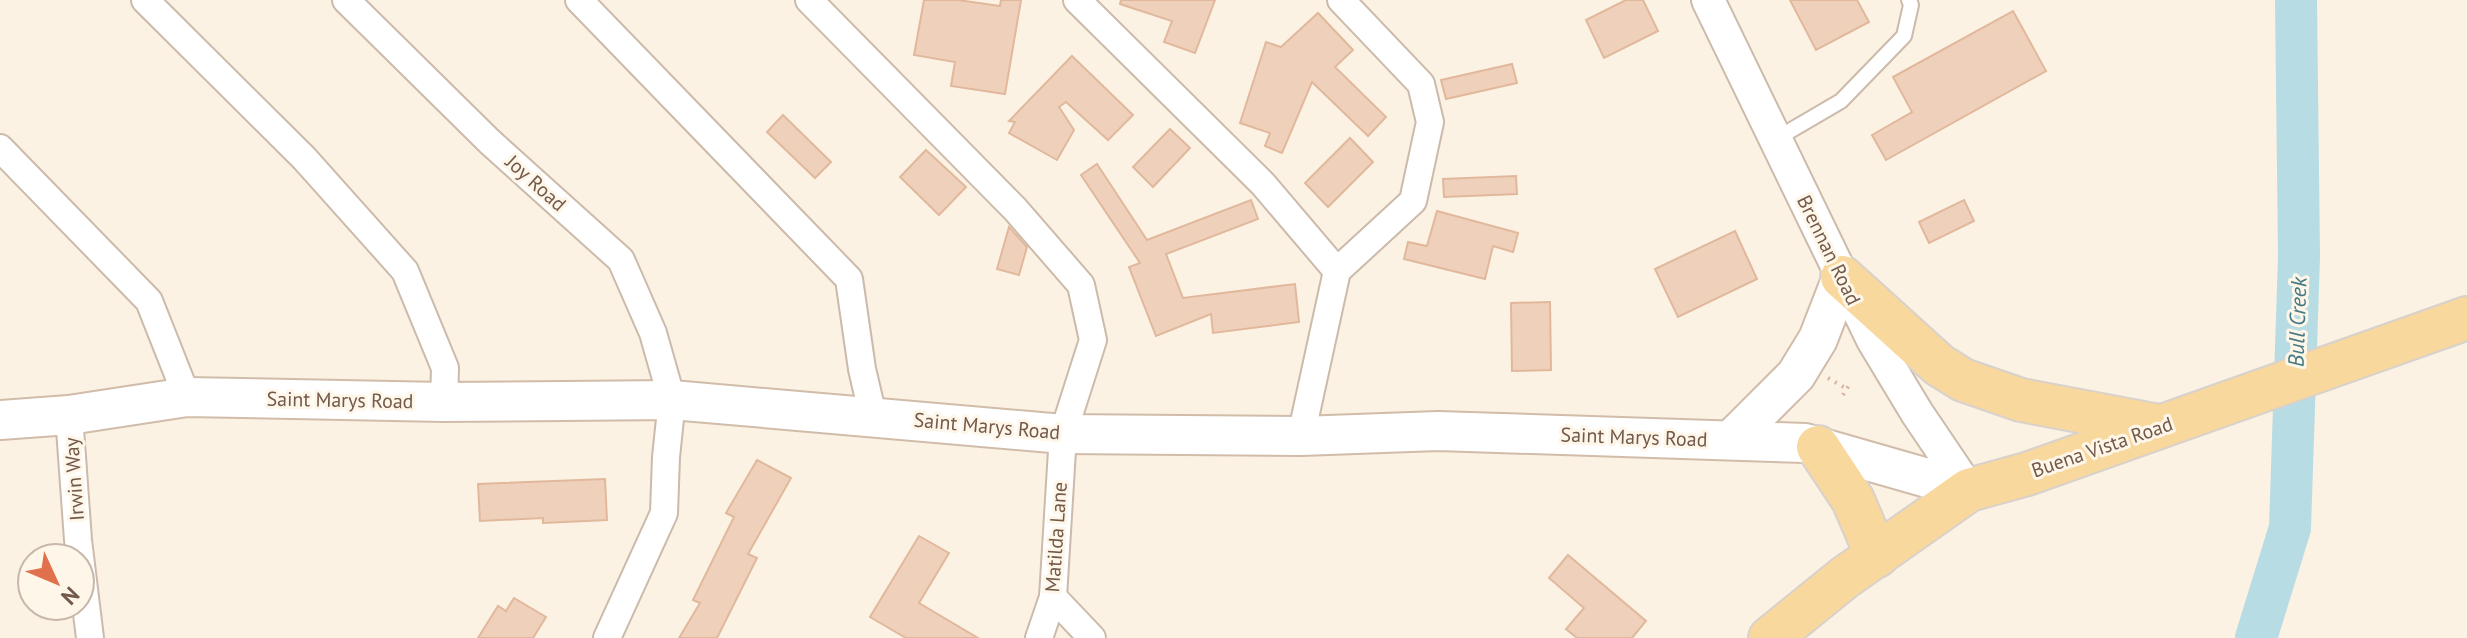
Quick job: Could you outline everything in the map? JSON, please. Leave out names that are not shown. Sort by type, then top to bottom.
[{"type":"main road","points":[[1731,440],[1796,375],[1818,339],[1842,277],[1939,365],[1963,380],[2021,400],[2160,427]]},
{"type":"main road","name":"Buena Vista Road","points":[[1770,638],[1969,490],[2018,477],[2467,318]]},
{"type":"main road","name":"Saint Marys Road","points":[[0,420],[69,415],[187,397],[444,402],[672,400],[1063,434],[1301,436],[1438,431],[1805,443],[1969,490]]},
{"type":"main road","points":[[1818,447],[1853,500],[1877,556]]},
{"type":"street","points":[[145,0],[304,158],[405,271],[445,368],[444,402]]},
{"type":"street","name":"Joy Road","points":[[346,0],[490,142],[621,260],[653,333],[672,400]]},
{"type":"street","points":[[579,0],[849,279],[862,369],[873,416]]},
{"type":"street","name":"Matilda Lane","points":[[809,0],[1015,209],[1081,285],[1093,340],[1063,434],[1053,597],[1039,638]]},
{"type":"street","points":[[1077,0],[1263,184],[1337,271]]},
{"type":"street","points":[[1301,436],[1337,271],[1413,201],[1430,122],[1421,84],[1341,0]]},
{"type":"street","name":"Brennan Road","points":[[1708,0],[1873,340],[1969,490]]},
{"type":"street","points":[[0,148],[149,301],[187,397]]},
{"type":"street","points":[[607,638],[664,513],[672,400]]},
{"type":"street","name":"Irwin Way","points":[[69,415],[78,540],[90,638]]},
{"type":"street","points":[[1053,597],[1092,638]]},
{"type":"lane","points":[[1775,139],[1841,101],[1904,36],[1913,2]]},
{"type":"path","points":[[1843,395],[1851,382]]},
{"type":"building","points":[[924,0],[958,0],[1000,6],[1001,0],[1021,0],[1005,94],[951,86],[955,62],[914,55]]},
{"type":"building","points":[[1121,0],[1215,0],[1195,53],[1164,42],[1172,21],[1120,4]]},
{"type":"building","points":[[1626,0],[1643,0],[1658,31],[1604,58],[1586,20]]},
{"type":"building","points":[[1790,0],[1857,0],[1869,22],[1816,50]]},
{"type":"building","points":[[2013,11],[2046,71],[1886,160],[1872,135],[1912,112],[1893,77]]},
{"type":"building","points":[[1318,13],[1353,50],[1335,67],[1386,117],[1368,136],[1312,82],[1282,153],[1265,146],[1270,133],[1240,123],[1266,42],[1281,47]]},
{"type":"building","points":[[1072,56],[1133,115],[1108,140],[1066,102],[1059,107],[1074,130],[1057,160],[1009,133],[1015,122],[1009,121]]},
{"type":"building","points":[[1512,64],[1517,83],[1446,99],[1441,80]]},
{"type":"building","points":[[783,115],[831,162],[815,178],[767,132]]},
{"type":"building","points":[[1170,129],[1190,148],[1153,187],[1133,167]]},
{"type":"building","points":[[1350,138],[1373,162],[1328,207],[1305,183]]},
{"type":"building","points":[[926,150],[966,187],[939,215],[900,177]]},
{"type":"building","points":[[1097,164],[1147,240],[1251,200],[1258,219],[1166,254],[1183,298],[1295,284],[1299,322],[1213,333],[1211,314],[1156,336],[1129,267],[1140,263],[1081,175]]},
{"type":"building","points":[[1516,176],[1517,194],[1444,197],[1443,179]]},
{"type":"building","points":[[1964,200],[1974,221],[1929,243],[1919,222]]},
{"type":"building","points":[[1437,211],[1518,233],[1513,252],[1493,246],[1485,279],[1404,259],[1408,242],[1427,246]]},
{"type":"building","points":[[1009,227],[1027,247],[1019,275],[997,269]]},
{"type":"building","points":[[1735,231],[1757,279],[1678,317],[1655,269]]},
{"type":"building","points":[[1550,302],[1551,370],[1512,371],[1511,303]]},
{"type":"building","points":[[757,460],[791,478],[748,554],[757,558],[717,638],[679,638],[700,603],[693,600],[734,517],[726,513]]},
{"type":"building","points":[[605,479],[607,520],[543,523],[543,518],[480,521],[478,484]]},
{"type":"building","points":[[919,536],[949,553],[919,603],[978,638],[906,638],[870,617]]},
{"type":"building","points":[[1568,555],[1646,621],[1632,638],[1577,638],[1566,629],[1584,608],[1549,578]]},
{"type":"building","points":[[514,598],[546,617],[533,638],[478,638],[498,606],[506,611]]},
{"type":"waterway","name":"Bull Creek","points":[[2256,638],[2290,528],[2299,257],[2296,0]]}]
